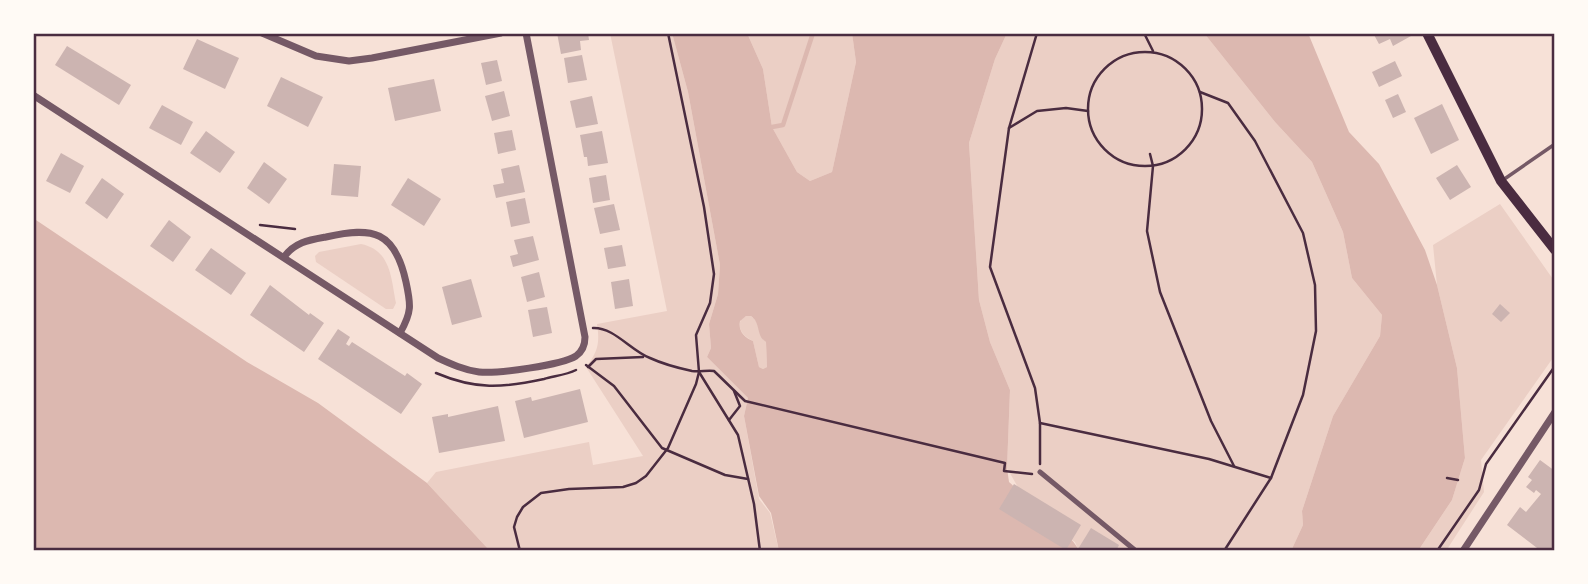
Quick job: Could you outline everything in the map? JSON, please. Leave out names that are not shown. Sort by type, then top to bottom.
[{"type":"main road","points":[[1427,33],[1501,181],[1555,250]]},
{"type":"street","points":[[262,33],[316,56],[349,61],[501,33]]},
{"type":"street","points":[[33,95],[448,363],[477,372],[512,370],[572,358],[583,348],[586,337],[526,33]]},
{"type":"street","points":[[284,257],[299,243],[347,232],[365,231],[385,240],[399,257],[410,302],[409,316],[400,333]]},
{"type":"street","points":[[1463,551],[1555,411]]},
{"type":"street","points":[[1038,474],[1136,551]]},
{"type":"lane","points":[[1501,181],[1554,145]]},
{"type":"path","points":[[520,551],[514,527],[523,507],[541,493],[553,490],[623,487],[646,476],[666,450],[696,384],[699,372],[696,335],[710,303],[715,274],[668,33]]},
{"type":"path","points":[[597,327],[613,334],[647,357],[699,372],[714,371],[745,401],[1005,463],[1004,471],[1038,474],[1040,424],[1035,388],[990,267],[1009,128],[1037,33]]},
{"type":"path","points":[[1144,33],[1153,51]]},
{"type":"path","points":[[1153,51],[1176,60],[1191,74],[1200,92],[1203,115],[1196,135],[1189,146],[1173,159],[1153,166],[1128,163],[1112,156],[1092,131],[1088,111],[1092,85],[1100,72],[1115,59],[1133,52],[1153,51]]},
{"type":"path","points":[[1200,92],[1228,103],[1255,141],[1303,233],[1315,285],[1316,331],[1303,395],[1271,478],[1224,551]]},
{"type":"path","points":[[1009,128],[1037,111],[1066,108],[1088,111]]},
{"type":"path","points":[[1150,154],[1153,166],[1147,231],[1160,292],[1211,421],[1234,467]]},
{"type":"path","points":[[260,225],[295,229]]},
{"type":"path","points":[[647,357],[596,359],[587,366],[614,386],[660,446],[725,475],[748,479]]},
{"type":"path","points":[[1437,551],[1479,491],[1486,464],[1555,366]]},
{"type":"path","points":[[699,372],[738,435],[760,551]]},
{"type":"path","points":[[729,420],[740,406],[732,389]]},
{"type":"path","points":[[1040,424],[1131,441],[1271,478]]},
{"type":"path","points":[[1447,478],[1458,480]]},
{"type":"shaded area","points":[[610,33],[672,33],[688,92],[720,265],[718,294],[709,324],[711,348],[707,357],[748,398],[744,416],[759,499],[770,513],[779,551],[490,551],[427,483],[436,472],[589,442],[593,465],[643,456],[586,367],[597,347],[597,324],[667,311]]},
{"type":"shaded area","points":[[672,33],[747,33],[763,69],[772,127],[797,172],[810,181],[832,172],[856,62],[852,33],[1007,33],[995,59],[969,143],[979,300],[990,342],[1010,390],[1007,468],[1009,482],[1033,512],[1071,539],[1079,551],[779,551],[771,513],[759,496],[744,416],[748,398],[707,357],[711,348],[709,324],[718,294],[720,265],[688,92]],"holes":[[[751,316],[766,342],[767,367],[763,369],[759,367],[753,341],[744,336],[740,328],[740,321]]]},
{"type":"shaded area","points":[[747,33],[852,33],[856,62],[832,172],[810,181],[797,172],[772,127],[763,69]]},
{"type":"shaded area","points":[[1007,33],[1204,33],[1275,122],[1312,162],[1343,232],[1352,278],[1382,315],[1380,336],[1333,416],[1302,511],[1303,525],[1291,551],[1079,551],[1075,542],[1031,510],[1007,468],[1010,390],[990,342],[979,300],[969,143],[995,59]]},
{"type":"shaded area","points":[[1204,33],[1308,33],[1349,132],[1379,164],[1425,250],[1437,285],[1457,368],[1465,458],[1452,500],[1418,551],[1291,551],[1303,525],[1302,511],[1333,416],[1380,336],[1382,315],[1352,278],[1343,232],[1312,162],[1275,122]]},
{"type":"shaded area","points":[[1500,204],[1555,282],[1555,355],[1481,460],[1484,492],[1446,551],[1418,551],[1452,500],[1465,458],[1457,368],[1437,285],[1433,245]]},
{"type":"shaded area","points":[[33,218],[247,362],[318,403],[427,483],[490,551],[33,551]]},
{"type":"shaded area","points":[[361,244],[378,252],[388,266],[396,303],[393,309],[386,309],[316,262],[315,256],[319,252]]},
{"type":"shaded area","points":[[746,316],[754,319],[766,342],[767,367],[763,369],[759,367],[753,341],[740,329],[741,319]]},
{"type":"building","points":[[557,33],[588,33],[589,40],[580,41],[581,50],[561,54]]},
{"type":"building","points":[[1373,33],[1409,33],[1411,36],[1393,46],[1390,39],[1379,44]]},
{"type":"building","points":[[197,39],[239,58],[225,89],[183,69]]},
{"type":"building","points":[[67,46],[131,85],[119,105],[55,65]]},
{"type":"building","points":[[582,55],[587,80],[568,83],[564,58]]},
{"type":"building","points":[[497,60],[502,81],[486,85],[481,63]]},
{"type":"building","points":[[1395,61],[1402,76],[1379,87],[1372,72]]},
{"type":"building","points":[[281,77],[323,97],[308,127],[267,106]]},
{"type":"building","points":[[434,79],[441,111],[395,121],[388,88]]},
{"type":"building","points":[[504,91],[510,116],[492,121],[485,96]]},
{"type":"building","points":[[1398,94],[1406,112],[1393,118],[1385,100]]},
{"type":"building","points":[[592,96],[598,124],[576,128],[570,101]]},
{"type":"building","points":[[1442,104],[1459,140],[1431,154],[1414,118]]},
{"type":"building","points":[[162,105],[193,122],[181,145],[149,128]]},
{"type":"building","points":[[512,130],[516,150],[498,154],[494,133]]},
{"type":"building","points":[[206,131],[235,152],[220,173],[190,153]]},
{"type":"building","points":[[602,131],[608,163],[588,166],[580,135]]},
{"type":"building","points":[[61,153],[84,166],[70,193],[46,181]]},
{"type":"building","points":[[264,162],[287,179],[269,204],[247,188]]},
{"type":"building","points":[[334,164],[361,166],[358,197],[331,195]]},
{"type":"building","points":[[519,165],[525,192],[496,198],[493,185],[504,183],[501,169]]},
{"type":"building","points":[[1457,165],[1471,187],[1450,200],[1436,178]]},
{"type":"building","points":[[606,175],[610,200],[593,203],[589,178]]},
{"type":"building","points":[[102,178],[124,194],[107,219],[85,203]]},
{"type":"building","points":[[408,178],[441,199],[424,226],[391,205]]},
{"type":"building","points":[[525,198],[530,223],[511,227],[506,202]]},
{"type":"building","points":[[614,204],[620,230],[600,234],[594,208]]},
{"type":"building","points":[[169,220],[191,237],[173,262],[150,246]]},
{"type":"building","points":[[533,236],[539,260],[513,267],[510,256],[518,254],[514,240]]},
{"type":"building","points":[[622,245],[626,266],[608,269],[604,248]]},
{"type":"building","points":[[211,248],[246,273],[231,295],[195,270]]},
{"type":"building","points":[[539,272],[545,297],[527,302],[521,277]]},
{"type":"building","points":[[471,279],[482,317],[452,325],[442,287]]},
{"type":"building","points":[[629,279],[633,306],[615,309],[611,282]]},
{"type":"building","points":[[270,285],[324,323],[304,352],[250,315]]},
{"type":"building","points":[[1500,304],[1510,313],[1501,322],[1492,314]]},
{"type":"building","points":[[547,307],[552,333],[533,337],[528,310]]},
{"type":"building","points":[[338,329],[350,337],[346,344],[349,346],[352,342],[422,384],[401,414],[318,359]]},
{"type":"building","points":[[580,389],[588,422],[524,438],[515,401],[531,397],[532,401]]},
{"type":"building","points":[[498,406],[505,441],[439,453],[432,417],[448,414],[448,417]]},
{"type":"building","points":[[1540,460],[1555,471],[1555,551],[1541,551],[1507,525],[1520,507],[1526,512],[1541,494],[1526,487],[1532,480],[1528,477]]},
{"type":"building","points":[[1014,484],[1081,525],[1066,550],[999,509]]},
{"type":"building","points":[[1091,528],[1119,545],[1116,551],[1078,549]]},
{"type":"waterway","points":[[772,127],[783,125],[813,33]]}]
